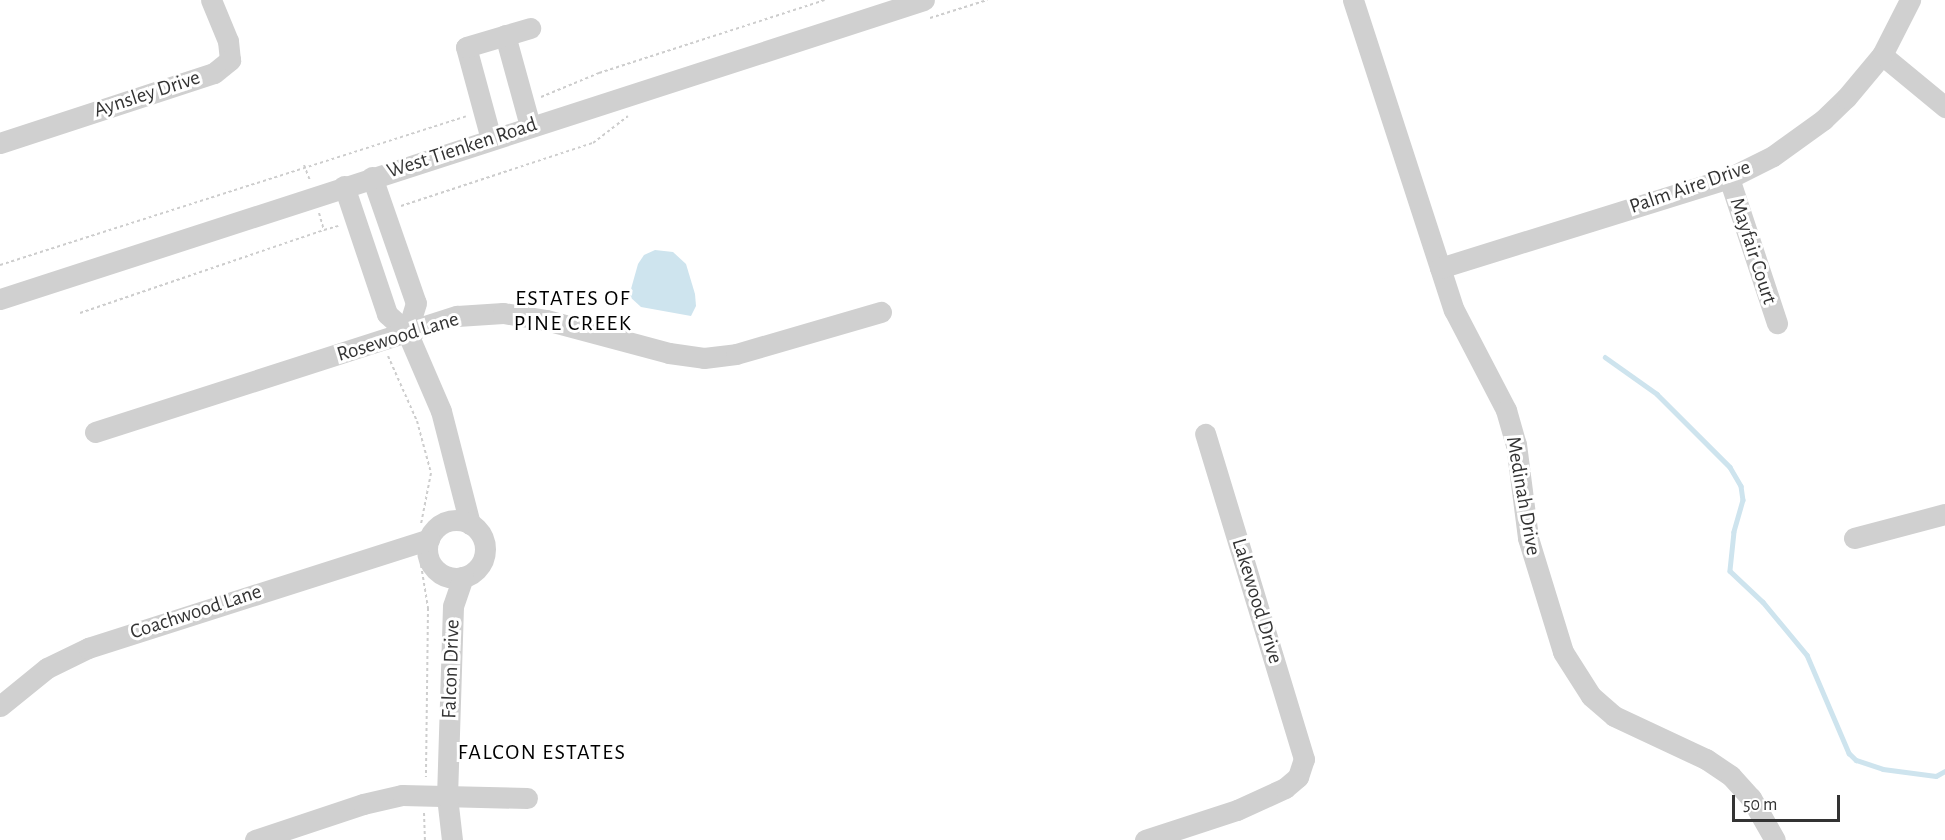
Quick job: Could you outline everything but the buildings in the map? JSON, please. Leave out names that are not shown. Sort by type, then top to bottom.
[{"type":"street","name":"Aynsley Drive","points":[[0,143],[214,73],[230,60],[228,41],[212,0]]},
{"type":"street","name":"West Tienken Road","points":[[0,299],[315,195],[924,0]]},
{"type":"street","name":"Medinah Drive","points":[[1353,0],[1462,330],[1506,410],[1516,444],[1535,566],[1563,652],[1591,696],[1614,716],[1706,759],[1731,776],[1751,798],[1775,840]]},
{"type":"street","name":"Palm Aire Drive","points":[[1440,268],[1729,178],[1773,156],[1823,120],[1882,55],[1910,0]]},
{"type":"street","points":[[491,139],[466,47],[530,28]]},
{"type":"street","points":[[505,35],[530,126]]},
{"type":"street","points":[[1882,55],[1945,107]]},
{"type":"street","points":[[372,177],[416,303],[407,332]]},
{"type":"street","name":"Mayfair Court","points":[[1729,178],[1777,323]]},
{"type":"street","points":[[344,186],[387,314],[407,332],[441,411],[458,486],[470,524],[483,538],[484,558],[479,567],[453,576],[424,548],[446,522],[458,486]]},
{"type":"street","name":"Rosewood Lane","points":[[94,432],[457,316],[503,313],[546,320],[669,353],[704,358],[736,354],[880,312]]},
{"type":"street","name":"Lakewood Drive","points":[[1145,840],[1238,810],[1285,788],[1298,777],[1304,759],[1300,739],[1205,434]]},
{"type":"street","points":[[1854,537],[1945,514]]},
{"type":"street","points":[[446,522],[470,524]]},
{"type":"street","name":"Coachwood Lane","points":[[0,706],[46,668],[88,648],[382,551],[424,548]]},
{"type":"street","name":"Falcon Drive","points":[[452,840],[447,796],[453,576]]},
{"type":"street","points":[[255,840],[363,804],[425,794],[527,798]]},
{"type":"path","points":[[523,102],[825,0]]},
{"type":"path","points":[[919,22],[987,0]]},
{"type":"path","points":[[0,265],[329,157],[484,112]]},
{"type":"path","points":[[384,211],[593,143],[631,113]]},
{"type":"path","points":[[315,195],[324,230]]},
{"type":"path","points":[[80,313],[356,220]]},
{"type":"path","points":[[382,340],[410,403],[431,473],[424,548],[428,608],[425,840]]},
{"type":"water","points":[[655,250],[673,252],[686,264],[695,294],[696,306],[691,316],[641,307],[629,296],[638,264],[644,255]]},
{"type":"waterway","points":[[1605,357],[1657,394],[1730,467],[1741,486],[1743,500],[1734,532],[1730,571],[1763,602],[1807,655],[1849,753],[1856,760],[1883,769],[1936,776],[1945,771]]},
{"type":"district","name":"ESTATES OF PINE CREEK","points":[[573,310]]},
{"type":"district","name":"FALCON ESTATES","points":[[542,753]]}]
